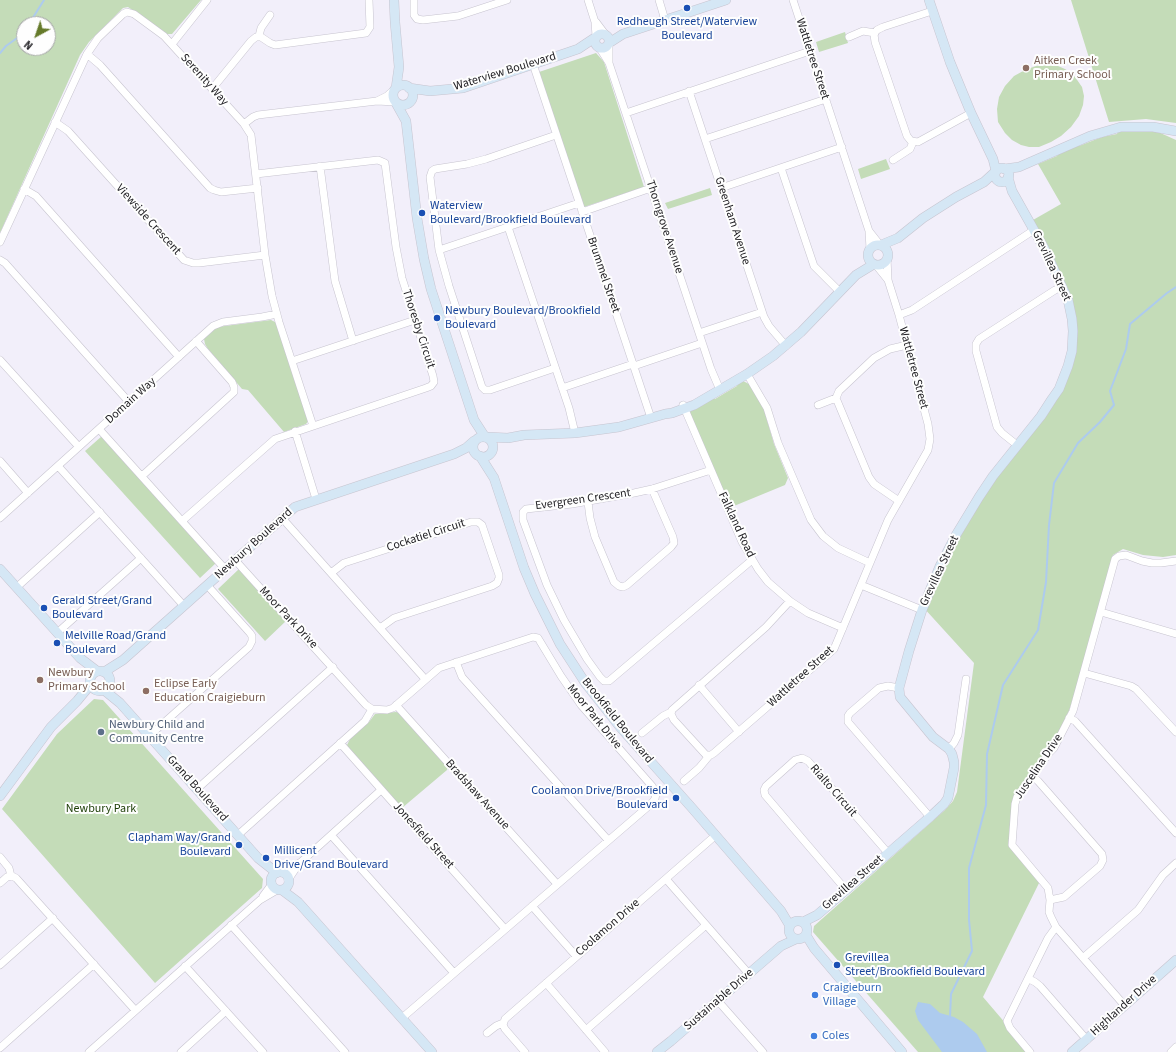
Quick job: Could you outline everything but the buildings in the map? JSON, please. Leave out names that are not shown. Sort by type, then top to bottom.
[{"type":"street","points":[[172,44],[207,0]]},
{"type":"street","points":[[258,36],[270,44],[275,45],[364,34],[368,32],[370,27],[369,0]]},
{"type":"street","points":[[394,0],[394,22],[399,68],[393,96],[406,121]]},
{"type":"street","points":[[414,0],[414,15],[423,20],[458,16],[507,0]]},
{"type":"street","name":"Thorngrove Avenue","points":[[588,0],[604,38],[609,63],[711,370],[720,390]]},
{"type":"street","points":[[659,0],[665,20]]},
{"type":"street","points":[[599,47],[595,44],[604,38],[623,34],[726,0]]},
{"type":"street","name":"Wattletree Street","points":[[793,0],[869,231],[869,251]]},
{"type":"street","name":"Grevillea Street","points":[[899,688],[922,610],[940,566],[956,535],[979,497],[1059,389],[1072,351],[1073,331],[1071,310],[1063,287],[1034,230],[993,158],[971,113],[950,62],[929,0]]},
{"type":"street","points":[[932,11],[883,27],[875,33],[875,42],[905,132],[908,139],[913,142],[918,142],[971,113]]},
{"type":"street","name":"Serenity Way","points":[[0,242],[87,54],[102,34],[123,14],[127,12],[134,14],[159,32],[172,44],[244,124],[251,135],[269,282],[277,314],[313,426]]},
{"type":"street","points":[[212,89],[251,41],[258,36],[261,28],[270,15]]},
{"type":"street","points":[[849,37],[863,31],[875,33]]},
{"type":"street","name":"Waterview Boulevard","points":[[408,87],[430,91],[463,88],[578,49],[604,38]]},
{"type":"street","name":"Thorngrove Avenue","points":[[599,47],[609,63]]},
{"type":"street","name":"Waterview Boulevard","points":[[578,49],[599,47]]},
{"type":"street","points":[[626,113],[810,51]]},
{"type":"street","points":[[87,54],[100,65],[210,188],[221,192],[258,188]]},
{"type":"street","name":"Brummel Street","points":[[533,64],[651,418]]},
{"type":"street","points":[[399,68],[413,96],[410,102],[406,121],[417,218],[424,259],[431,288],[474,420],[474,451],[479,456],[487,456],[492,450],[508,438]]},
{"type":"street","points":[[377,101],[387,96],[401,85],[408,87]]},
{"type":"street","name":"Waterview Boulevard","points":[[410,102],[430,91]]},
{"type":"street","name":"Greenham Avenue","points":[[689,91],[762,312],[769,326],[786,346]]},
{"type":"street","points":[[705,139],[826,98]]},
{"type":"street","points":[[244,124],[252,117],[258,115],[377,101],[396,102],[402,105],[410,102]]},
{"type":"street","name":"Viewside Crescent","points":[[55,122],[68,131],[184,260],[199,263],[265,255]]},
{"type":"street","points":[[475,440],[482,436],[508,438],[524,435],[575,433],[619,427],[664,414],[670,410],[684,406],[707,396],[747,374],[786,346],[812,322],[856,275],[866,261],[869,251],[874,245],[880,245],[898,238],[923,218],[950,201],[984,182],[1106,130],[1121,127],[1153,126],[1176,131]]},
{"type":"street","points":[[555,368],[490,390],[485,390],[482,387],[449,286],[439,250],[430,177],[432,171],[435,169],[467,164],[486,159],[556,135]]},
{"type":"street","points":[[893,160],[910,148],[913,142]]},
{"type":"street","points":[[721,188],[842,147]]},
{"type":"street","name":"Thoresby Circuit","points":[[182,521],[272,441],[295,431],[431,386],[434,382],[434,376],[402,278],[397,254],[385,163],[378,160],[256,174]]},
{"type":"street","points":[[320,166],[335,281],[353,341]]},
{"type":"street","points":[[781,168],[814,266],[840,292]]},
{"type":"street","points":[[582,212],[651,188]]},
{"type":"street","points":[[24,189],[36,196],[180,357]]},
{"type":"street","points":[[439,250],[579,203]]},
{"type":"street","points":[[508,226],[574,425],[575,433]]},
{"type":"street","points":[[899,315],[912,310],[1034,230]]},
{"type":"street","name":"Wattletree Street","points":[[869,231],[880,245]]},
{"type":"street","points":[[856,275],[875,265],[883,264],[898,238]]},
{"type":"street","points":[[880,245],[886,249],[887,256]]},
{"type":"street","points":[[869,251],[869,260],[875,265]]},
{"type":"street","name":"Wattletree Street","points":[[684,781],[699,768],[708,756],[714,753],[739,732],[831,652],[837,644],[888,520],[926,456],[930,439],[928,424],[899,315],[888,280],[887,256]]},
{"type":"street","points":[[0,260],[5,263],[129,402]]},
{"type":"street","name":"Wattletree Street","points":[[875,265],[888,280]]},
{"type":"street","points":[[1017,445],[997,427],[976,351],[976,344],[979,340],[1042,298],[1063,287]]},
{"type":"street","points":[[699,333],[762,312]]},
{"type":"street","name":"Domain Way","points":[[0,518],[217,324],[262,318],[277,314]]},
{"type":"street","points":[[292,362],[415,320]]},
{"type":"street","points":[[142,476],[234,392],[232,382],[196,342]]},
{"type":"street","points":[[562,388],[702,343]]},
{"type":"street","points":[[818,405],[836,398],[839,391],[874,358],[890,350],[907,345]]},
{"type":"street","points":[[0,360],[79,447]]},
{"type":"street","points":[[747,374],[768,408],[778,443],[811,520],[823,536],[838,548],[870,563]]},
{"type":"street","points":[[836,398],[869,477],[874,484],[899,501]]},
{"type":"street","name":"Falkland Road","points":[[684,406],[742,542],[752,560],[768,582],[790,602],[808,613],[843,628]]},
{"type":"street","points":[[474,420],[492,442],[492,450]]},
{"type":"street","points":[[99,429],[225,569]]},
{"type":"street","points":[[295,431],[316,499]]},
{"type":"street","name":"Newbury Boulevard","points":[[0,796],[3,789],[51,726],[234,560],[295,507],[454,454],[466,448],[475,440]]},
{"type":"street","name":"Brookfield Boulevard","points":[[492,450],[494,478],[524,568],[560,644],[586,684],[620,727],[814,948],[902,1052]]},
{"type":"street","name":"Newbury Boulevard","points":[[454,454],[479,456]]},
{"type":"street","name":"Brookfield Boulevard","points":[[479,456],[494,478]]},
{"type":"street","points":[[0,461],[28,493]]},
{"type":"street","points":[[58,466],[184,606]]},
{"type":"street","name":"Evergreen Crescent","points":[[711,470],[652,489],[588,502],[529,508],[524,510],[522,516],[539,566],[555,602],[587,659],[600,677],[604,681],[612,680],[752,560]]},
{"type":"street","points":[[588,502],[590,518],[595,536],[614,582],[623,587],[674,543],[673,537],[652,489]]},
{"type":"street","points":[[17,587],[100,512]]},
{"type":"street","points":[[282,518],[426,679]]},
{"type":"street","name":"Cockatiel Circuit","points":[[331,573],[344,563],[471,522],[475,521],[480,523],[499,575],[497,583],[492,586],[394,618],[380,628]]},
{"type":"street","name":"Juscelina Drive","points":[[1125,1006],[1056,927],[1049,912],[1050,900],[1048,888],[1012,845],[1015,804],[1017,797],[1054,748],[1070,718],[1117,556],[1126,555],[1142,561],[1156,563],[1176,561]]},
{"type":"street","points":[[57,633],[141,558]]},
{"type":"street","name":"Moor Park Drive","points":[[234,560],[366,705],[372,709],[387,710],[396,705],[439,668],[533,637],[540,640],[561,676],[581,705],[652,786],[656,793],[656,797],[653,802],[402,1018]]},
{"type":"street","name":"Grand Boulevard","points":[[0,569],[432,1052]]},
{"type":"street","points":[[149,736],[249,647],[252,641],[250,632],[207,585]]},
{"type":"street","points":[[861,585],[922,610]]},
{"type":"street","points":[[642,733],[663,716],[671,712],[674,707],[766,627],[790,602]]},
{"type":"street","points":[[1101,612],[1176,634]]},
{"type":"street","points":[[456,662],[462,677],[608,840]]},
{"type":"street","points":[[197,789],[333,667]]},
{"type":"street","points":[[1084,673],[1131,686],[1136,689],[1176,732]]},
{"type":"street","points":[[930,817],[848,722],[848,716],[879,688],[883,686],[899,688],[900,697],[905,705],[933,738],[949,749],[957,740],[966,678]]},
{"type":"street","points":[[699,685],[739,732]]},
{"type":"street","name":"Bradshaw Avenue","points":[[396,705],[557,884]]},
{"type":"street","points":[[238,835],[365,721],[372,709]]},
{"type":"street","points":[[671,712],[674,720],[703,753],[708,756]]},
{"type":"street","points":[[1070,718],[1075,721],[1176,833]]},
{"type":"street","name":"Jonesfield Street","points":[[340,743],[506,929]]},
{"type":"street","name":"Grevillea Street","points":[[798,930],[944,804],[950,792],[954,762],[949,749]]},
{"type":"street","name":"Rialto Circuit","points":[[846,890],[765,796],[764,790],[766,786],[789,765],[800,758],[806,760],[888,853]]},
{"type":"street","points":[[1032,776],[1102,854],[1103,860],[1100,866],[1064,897],[1050,900]]},
{"type":"street","points":[[89,1052],[381,790]]},
{"type":"street","points":[[331,835],[454,973]]},
{"type":"street","name":"Coolamon Drive","points":[[487,1033],[503,1023],[507,1017],[576,956],[716,836]]},
{"type":"street","points":[[0,857],[9,868],[11,876]]},
{"type":"street","points":[[1084,958],[1138,910],[1163,875],[1176,863]]},
{"type":"street","points":[[0,883],[7,877],[11,876],[19,880],[135,1010]]},
{"type":"street","points":[[666,879],[749,974]]},
{"type":"street","points":[[532,906],[576,956]]},
{"type":"street","points":[[0,965],[53,918]]},
{"type":"street","points":[[231,925],[345,1052]]},
{"type":"street","points":[[586,1030],[706,925]]},
{"type":"street","points":[[1030,1052],[1010,1028],[1007,1022],[1048,938],[1056,927]]},
{"type":"street","name":"Sustainable Drive","points":[[657,1052],[718,1001],[798,930]]},
{"type":"street","name":"Highlander Drive","points":[[1072,1052],[1176,960]]},
{"type":"street","points":[[0,1048],[94,964]]},
{"type":"street","points":[[185,966],[263,1052]]},
{"type":"street","points":[[1029,978],[1040,986],[1087,1040]]},
{"type":"street","points":[[546,983],[605,1052]]},
{"type":"street","points":[[718,1001],[761,1051]]},
{"type":"street","points":[[180,1052],[226,1011]]},
{"type":"street","points":[[503,1023],[506,1031],[525,1052]]},
{"type":"street","points":[[1171,1052],[1176,1047]]},
{"type":"green space","points":[[0,0],[201,0],[172,34],[167,34],[128,7],[123,8],[89,42],[80,55],[0,233]]},
{"type":"green space","points":[[1071,0],[1176,0],[1176,123],[1146,119],[1109,122]]},
{"type":"green space","points":[[845,32],[848,43],[819,52],[816,42]]},
{"type":"green space","points":[[596,53],[604,62],[644,187],[584,207],[539,72]]},
{"type":"green space","points":[[1036,66],[1058,66],[1073,74],[1082,87],[1084,96],[1083,105],[1079,116],[1071,127],[1061,136],[1039,147],[1021,145],[1012,140],[1005,133],[998,122],[997,109],[999,97],[1005,86],[1014,76]]},
{"type":"green space","points":[[1118,131],[1156,131],[1176,140],[1176,555],[1163,557],[1143,555],[1123,549],[1113,555],[1092,637],[1069,711],[1051,747],[1017,797],[1012,840],[1041,879],[983,997],[1030,1052],[918,1052],[813,932],[814,926],[945,810],[953,801],[957,792],[974,663],[923,607],[986,488],[1061,388],[1075,325],[1033,220],[1061,204],[1038,164],[1057,156],[1058,154],[1076,145],[1079,146],[1102,137],[1117,134]]},
{"type":"green space","points":[[886,159],[890,169],[861,179],[858,169]]},
{"type":"green space","points":[[710,188],[712,195],[668,209],[665,203]]},
{"type":"green space","points":[[271,320],[277,323],[309,420],[306,424],[284,432],[248,390],[242,389],[208,349],[204,339],[217,327]]},
{"type":"green space","points":[[743,381],[749,384],[763,406],[774,444],[788,478],[785,485],[734,506],[728,502],[690,412],[692,408],[712,397],[715,399]]},
{"type":"green space","points":[[102,436],[216,563],[200,578],[85,451]]},
{"type":"green space","points":[[239,569],[286,621],[265,641],[218,589]]},
{"type":"green space","name":"Newbury Park","points":[[94,699],[103,700],[263,879],[262,888],[155,983],[2,809],[57,734]]},
{"type":"green space","points":[[400,713],[448,767],[447,770],[402,808],[348,748],[347,745],[350,739],[369,722],[375,714]]},
{"type":"water","points":[[918,1002],[930,1004],[940,1013],[954,1017],[963,1022],[977,1034],[987,1052],[942,1052],[918,1020],[915,1011]]},
{"type":"waterway","points":[[34,16],[44,0]]},
{"type":"waterway","points":[[0,53],[6,46],[16,39]]},
{"type":"waterway","points":[[950,1017],[951,994],[972,951],[969,920],[969,868],[986,805],[987,754],[1003,685],[1038,630],[1046,582],[1049,525],[1054,483],[1078,443],[1100,422],[1114,405],[1110,391],[1126,349],[1130,324],[1176,287]]},
{"type":"place","name":"Redheugh Street/Waterview Boulevard","points":[[687,8]]},
{"type":"place","name":"Aitken Creek Primary School","points":[[1026,68]]},
{"type":"place","name":"Waterview Boulevard/Brookfield Boulevard","points":[[422,213]]},
{"type":"place","name":"Newbury Boulevard/Brookfield Boulevard","points":[[437,318]]},
{"type":"place","name":"Gerald Street/Grand Boulevard","points":[[44,608]]},
{"type":"place","name":"Melville Road/Grand Boulevard","points":[[57,643]]},
{"type":"place","name":"Newbury Primary School","points":[[40,680]]},
{"type":"place","name":"Eclipse Early Education Craigieburn","points":[[146,691]]},
{"type":"place","name":"Newbury Child and Community Centre","points":[[101,732]]},
{"type":"place","name":"Coolamon Drive/Brookfield Boulevard","points":[[676,798]]},
{"type":"place","name":"Clapham Way/Grand Boulevard","points":[[239,845]]},
{"type":"place","name":"Millicent Drive/Grand Boulevard","points":[[266,858]]},
{"type":"place","name":"Grevillea Street/Brookfield Boulevard","points":[[837,965]]},
{"type":"place","name":"Craigieburn Village","points":[[815,995]]},
{"type":"place","name":"Coles","points":[[814,1036]]}]
